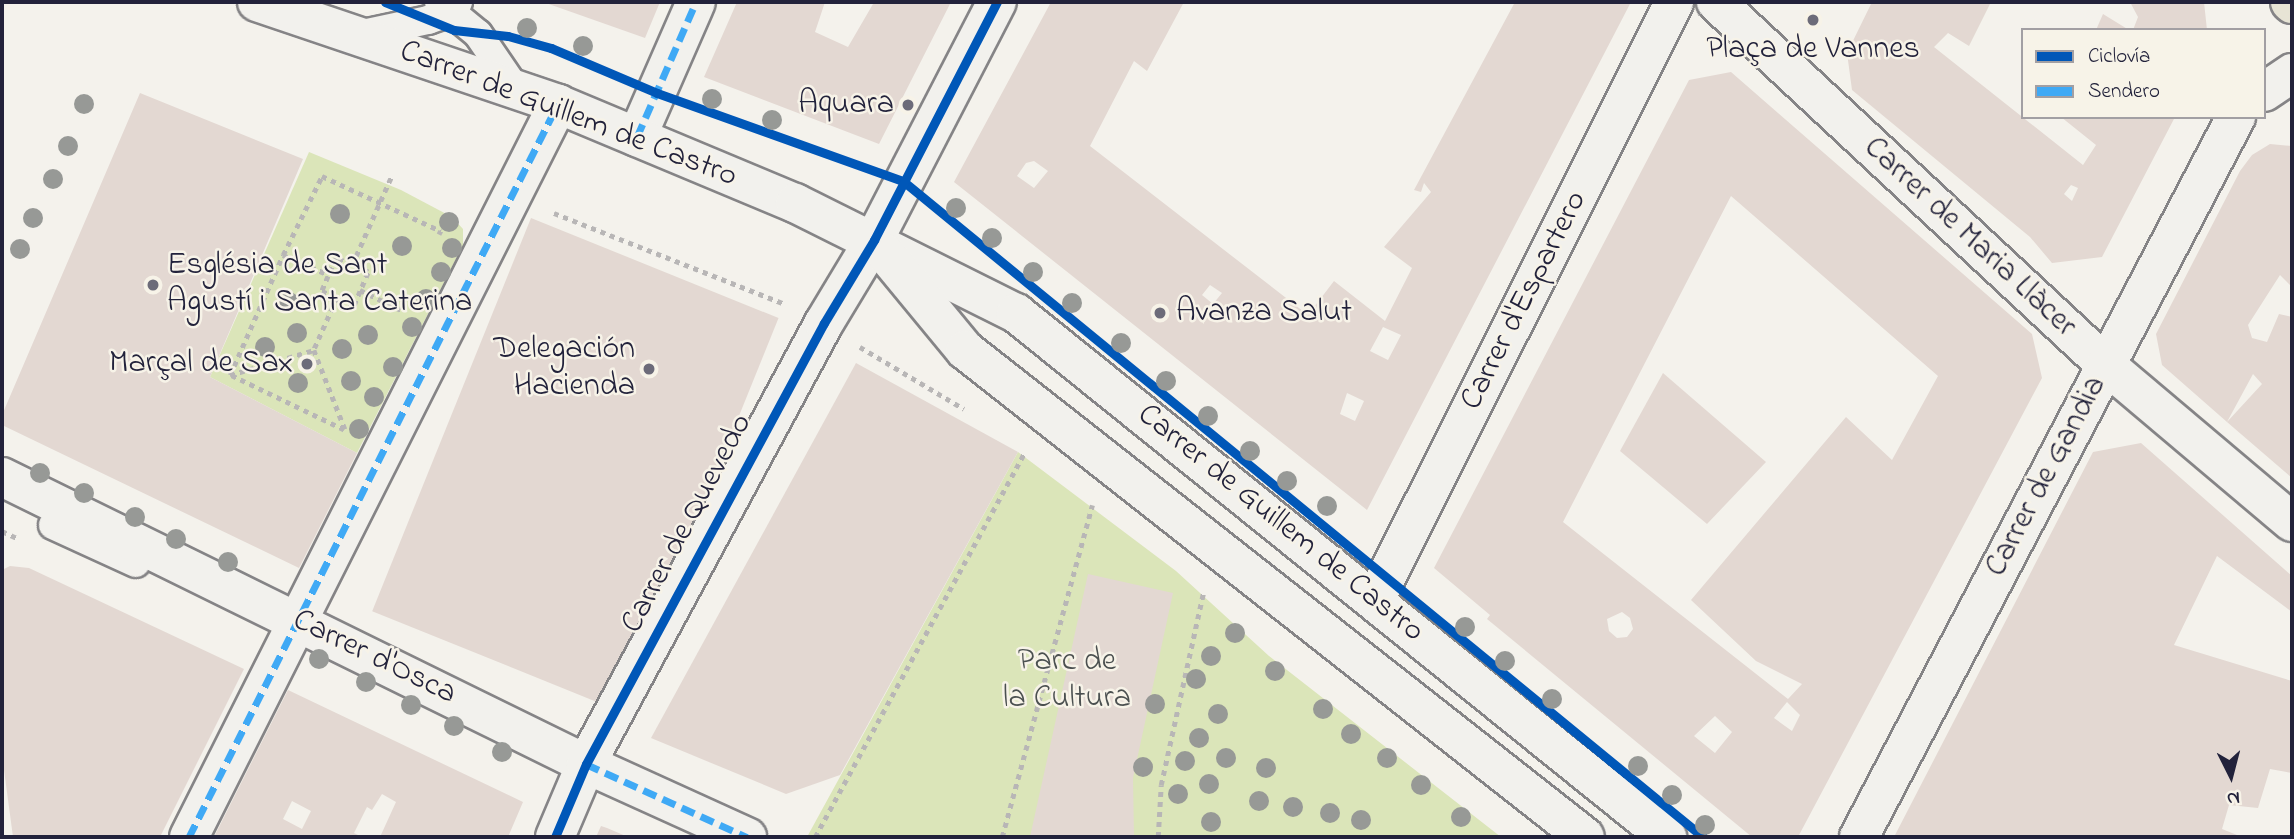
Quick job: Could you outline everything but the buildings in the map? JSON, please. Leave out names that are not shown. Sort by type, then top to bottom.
[{"type":"street","name":"Carrer de Guillem de Castro","points":[[257,2],[558,104],[874,240],[1016,313],[1667,837]]},
{"type":"street","points":[[637,137],[696,2]]},
{"type":"street","name":"Carrer de Quevedo","points":[[555,837],[586,764],[824,323],[874,240],[997,2]]},
{"type":"street","name":"Carrer d'Espartero","points":[[1375,600],[1674,2]]},
{"type":"street","name":"Carrer de Maria Llàcer","points":[[1716,2],[2106,365],[2292,522]]},
{"type":"street","points":[[2266,91],[2292,73]]},
{"type":"street","points":[[189,837],[558,104]]},
{"type":"street","name":"Carrer de Gandia","points":[[1859,837],[2235,119]]},
{"type":"street","name":"Carrer de Guillem de Castro","points":[[874,240],[965,350],[1585,837]]},
{"type":"street","name":"Carrer d'Osca","points":[[2,477],[586,764],[747,837]]},
{"type":"lane","points":[[358,35],[450,5],[478,34],[515,88]]},
{"type":"lane","points":[[53,525],[234,605],[297,620]]},
{"type":"path","points":[[352,265],[392,174]]},
{"type":"path","points":[[230,375],[283,255],[322,176],[441,231],[435,242]]},
{"type":"path","points":[[510,195],[824,323],[968,412]]},
{"type":"path","points":[[283,255],[329,275]]},
{"type":"path","points":[[336,258],[368,272],[354,305],[321,291],[329,275],[336,258]]},
{"type":"path","points":[[360,290],[403,311]]},
{"type":"path","points":[[337,298],[314,350],[346,431]]},
{"type":"path","points":[[397,323],[408,299]]},
{"type":"path","points":[[230,375],[314,350]]},
{"type":"path","points":[[230,375],[346,431]]},
{"type":"path","points":[[346,431],[352,419]]},
{"type":"path","points":[[815,837],[1028,447]]},
{"type":"path","points":[[1002,837],[1095,494]]},
{"type":"path","points":[[1158,837],[1161,785],[1206,580]]},
{"type":"green space","points":[[309,152],[401,190],[452,217],[463,229],[463,245],[357,453],[210,377]]},
{"type":"green space","name":"Parc de la Cultura","points":[[1018,452],[1176,571],[1269,656],[1501,837],[807,837]]},
{"type":"marked path","points":[[637,137],[696,2]]},
{"type":"marked path","points":[[189,837],[558,104]]},
{"type":"marked path","points":[[586,764],[747,837]]},
{"type":"cycle path","points":[[385,2],[454,30],[508,36],[551,48],[657,93],[903,181],[1703,837]]},
{"type":"cycle path","points":[[555,837],[586,764],[824,323],[874,240],[997,2]]},
{"type":"place","name":"Plaça de Vannes","points":[[1813,20]]},
{"type":"place","name":"Aquara","points":[[908,105]]},
{"type":"place","name":"Església de Sant Agustí i Santa Caterina","points":[[153,285]]},
{"type":"place","name":"Avanza Salut","points":[[1160,313]]},
{"type":"place","name":"Marçal de Sax","points":[[307,364]]},
{"type":"place","name":"Delegación Hacienda","points":[[649,369]]}]
